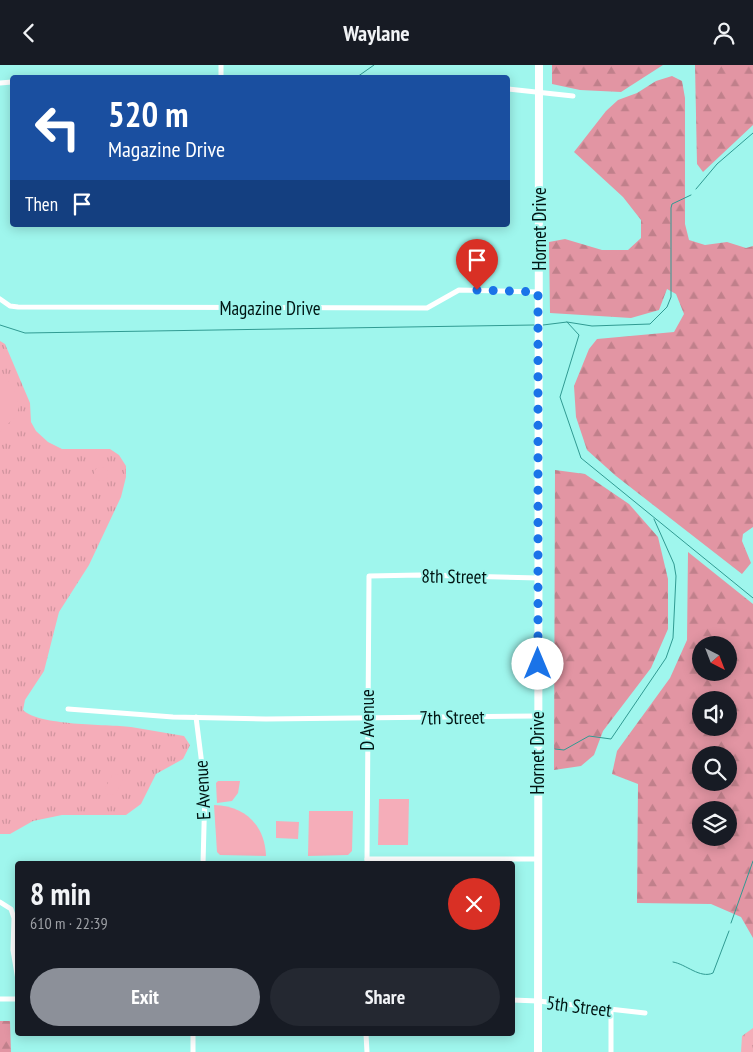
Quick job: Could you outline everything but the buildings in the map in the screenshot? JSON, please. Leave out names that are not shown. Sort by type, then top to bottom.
[{"type":"main road","name":"Hornet Drive","points":[[538,1052],[537,716],[540,65]]},
{"type":"street","points":[[510,89],[573,96]]},
{"type":"street","name":"Magazine Drive","points":[[0,299],[10,306],[18,307],[427,308],[458,290],[538,292]]},
{"type":"street","name":"8th Street","points":[[369,576],[420,575],[538,578]]},
{"type":"street","name":"D Avenue","points":[[367,861],[369,576]]},
{"type":"street","name":"7th Street","points":[[68,709],[196,717],[367,719],[537,716]]},
{"type":"street","name":"E Avenue","points":[[196,717],[205,789],[203,861]]},
{"type":"street","points":[[367,861],[538,859]]},
{"type":"street","points":[[0,902],[11,909],[14,918],[13,950],[15,962]]},
{"type":"street","points":[[0,999],[15,999]]},
{"type":"street","name":"5th Street","points":[[515,1000],[645,1013]]},
{"type":"street","points":[[611,1010],[611,1052]]},
{"type":"street","points":[[193,1036],[193,1052]]},
{"type":"street","points":[[366,1036],[367,1052]]},
{"type":"green space","points":[[552,65],[663,65],[621,92],[580,90],[552,84]]},
{"type":"green space","points":[[695,65],[753,65],[753,125],[703,172],[697,164]]},
{"type":"green space","points":[[672,76],[682,81],[685,98],[685,224],[689,240],[705,245],[727,242],[746,248],[753,246],[753,527],[743,534],[742,541],[751,563],[742,574],[616,476],[587,450],[576,417],[574,386],[589,349],[597,339],[674,332],[684,314],[676,294],[667,289],[659,310],[631,318],[550,313],[549,242],[565,239],[602,250],[628,250],[641,238],[641,220],[623,197],[574,152],[606,111],[618,100],[637,93],[656,81]]},
{"type":"green space","points":[[0,341],[5,344],[30,403],[31,422],[36,431],[48,442],[62,449],[110,449],[119,455],[126,466],[126,477],[121,497],[89,565],[59,612],[44,671],[25,700],[23,710],[31,715],[58,722],[131,727],[184,736],[190,745],[183,759],[156,774],[141,804],[126,815],[62,815],[33,821],[10,834],[0,834]]},
{"type":"green space","points":[[0,374],[12,386],[17,397],[18,409],[16,416],[0,432]]},
{"type":"green space","points":[[98,467],[104,467],[108,474],[104,481],[98,481],[94,477],[94,471]]},
{"type":"green space","points":[[555,470],[585,474],[629,504],[658,537],[668,579],[668,629],[651,668],[603,731],[594,755],[581,766],[554,770]]},
{"type":"green space","points":[[688,552],[753,604],[753,938],[741,917],[711,904],[637,903],[638,784],[612,774],[617,751],[670,678],[687,640]]},
{"type":"green space","points":[[113,774],[121,775],[123,779],[116,794],[108,795],[104,790]]},
{"type":"green space","points":[[218,781],[240,781],[238,793],[232,801],[217,803],[216,783]]},
{"type":"green space","points":[[379,799],[409,799],[408,845],[378,845]]},
{"type":"green space","points":[[214,805],[235,809],[251,819],[262,835],[266,856],[220,855],[217,852]]},
{"type":"green space","points":[[309,811],[353,811],[352,851],[348,855],[308,856]]},
{"type":"green space","points":[[276,821],[299,822],[298,839],[276,838]]},
{"type":"green space","points":[[0,1021],[10,1021],[11,1052],[0,1052]]},
{"type":"green space","points":[[753,1028],[753,1052],[741,1052],[742,1036]]},
{"type":"waterway","points":[[360,75],[374,65]]},
{"type":"waterway","points":[[696,189],[717,164],[753,133]]},
{"type":"waterway","points":[[543,325],[567,322],[592,326],[650,324],[667,307],[671,297],[672,204],[691,195]]},
{"type":"waterway","points":[[567,322],[579,335],[560,397],[581,458],[753,598]]},
{"type":"waterway","points":[[0,325],[25,333],[534,325]]},
{"type":"waterway","points":[[555,749],[564,750],[589,736],[611,739],[666,658],[673,638],[676,576],[674,564],[654,519]]},
{"type":"waterway","points":[[731,923],[753,861]]},
{"type":"waterway","points":[[673,962],[698,973],[713,973],[729,931]]},
{"type":"route","points":[[477,290],[538,292],[538,664]]}]
